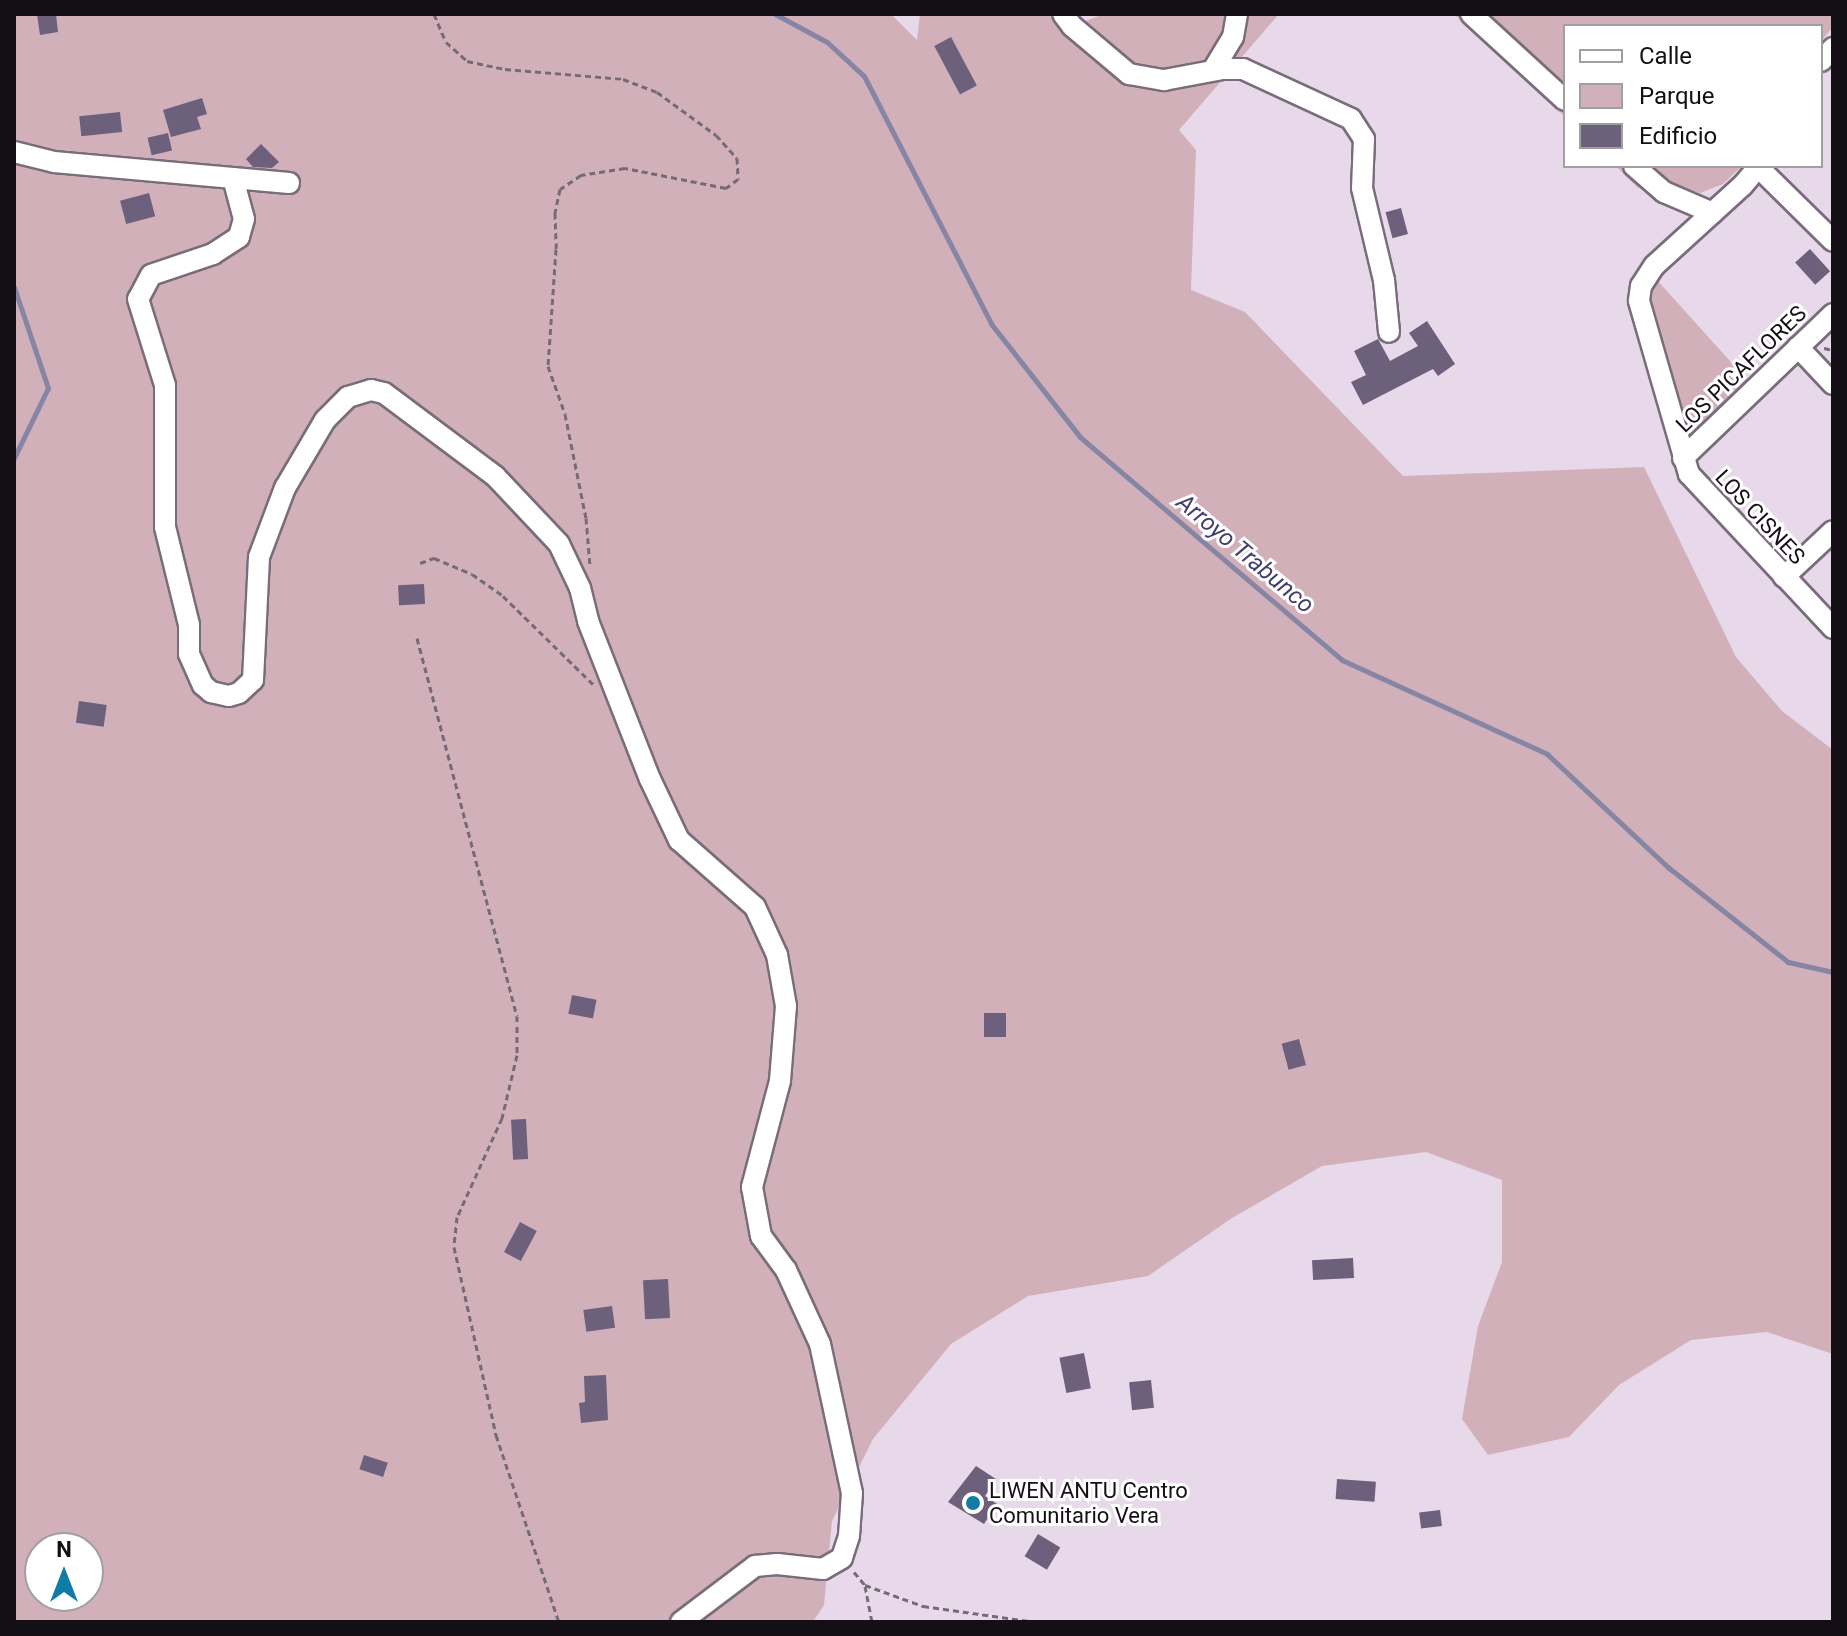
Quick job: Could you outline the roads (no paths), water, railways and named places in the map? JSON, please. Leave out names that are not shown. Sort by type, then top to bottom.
[{"type":"street","points":[[1063,14],[1072,26],[1129,74],[1164,80],[1233,68],[1253,72],[1343,114],[1356,125],[1364,139],[1362,188],[1381,266],[1389,332]]},
{"type":"street","points":[[1213,70],[1233,37],[1237,14]]},
{"type":"street","points":[[1471,14],[1563,98]]},
{"type":"street","points":[[14,152],[54,162],[289,183]]},
{"type":"street","points":[[1636,168],[1664,192],[1713,213],[1756,168]]},
{"type":"street","points":[[1760,168],[1833,241]]},
{"type":"street","points":[[233,178],[244,219],[239,237],[213,254],[151,275],[138,299],[165,385],[162,472],[165,527],[189,625],[189,654],[203,685],[220,696],[239,693],[253,680],[259,557],[285,488],[325,420],[348,397],[371,390],[401,404],[456,450],[495,476],[559,544],[580,588],[588,621],[650,779],[679,840],[755,907],[777,955],[786,1006],[780,1081],[752,1187],[761,1236],[786,1270],[820,1344],[852,1493],[849,1536],[842,1558],[823,1569],[777,1564],[755,1566],[681,1622]]},
{"type":"street","name":"LOS CISNES","points":[[1713,213],[1654,266],[1641,286],[1641,307],[1683,458],[1699,488],[1833,628]]},
{"type":"street","name":"LOS PICAFLORES","points":[[1683,458],[1833,314]]},
{"type":"street","points":[[1798,347],[1833,384]]},
{"type":"street","points":[[1784,577],[1833,531]]},
{"type":"waterway","name":"Arroyo Trabunco","points":[[775,14],[827,42],[864,76],[992,325],[1080,437],[1342,660],[1547,754],[1669,868],[1788,962],[1833,972]]},
{"type":"waterway","points":[[14,287],[48,388],[14,458]]},
{"type":"place","name":"LIWEN ANTU Centro Comunitario Vera","points":[[973,1503]]}]
